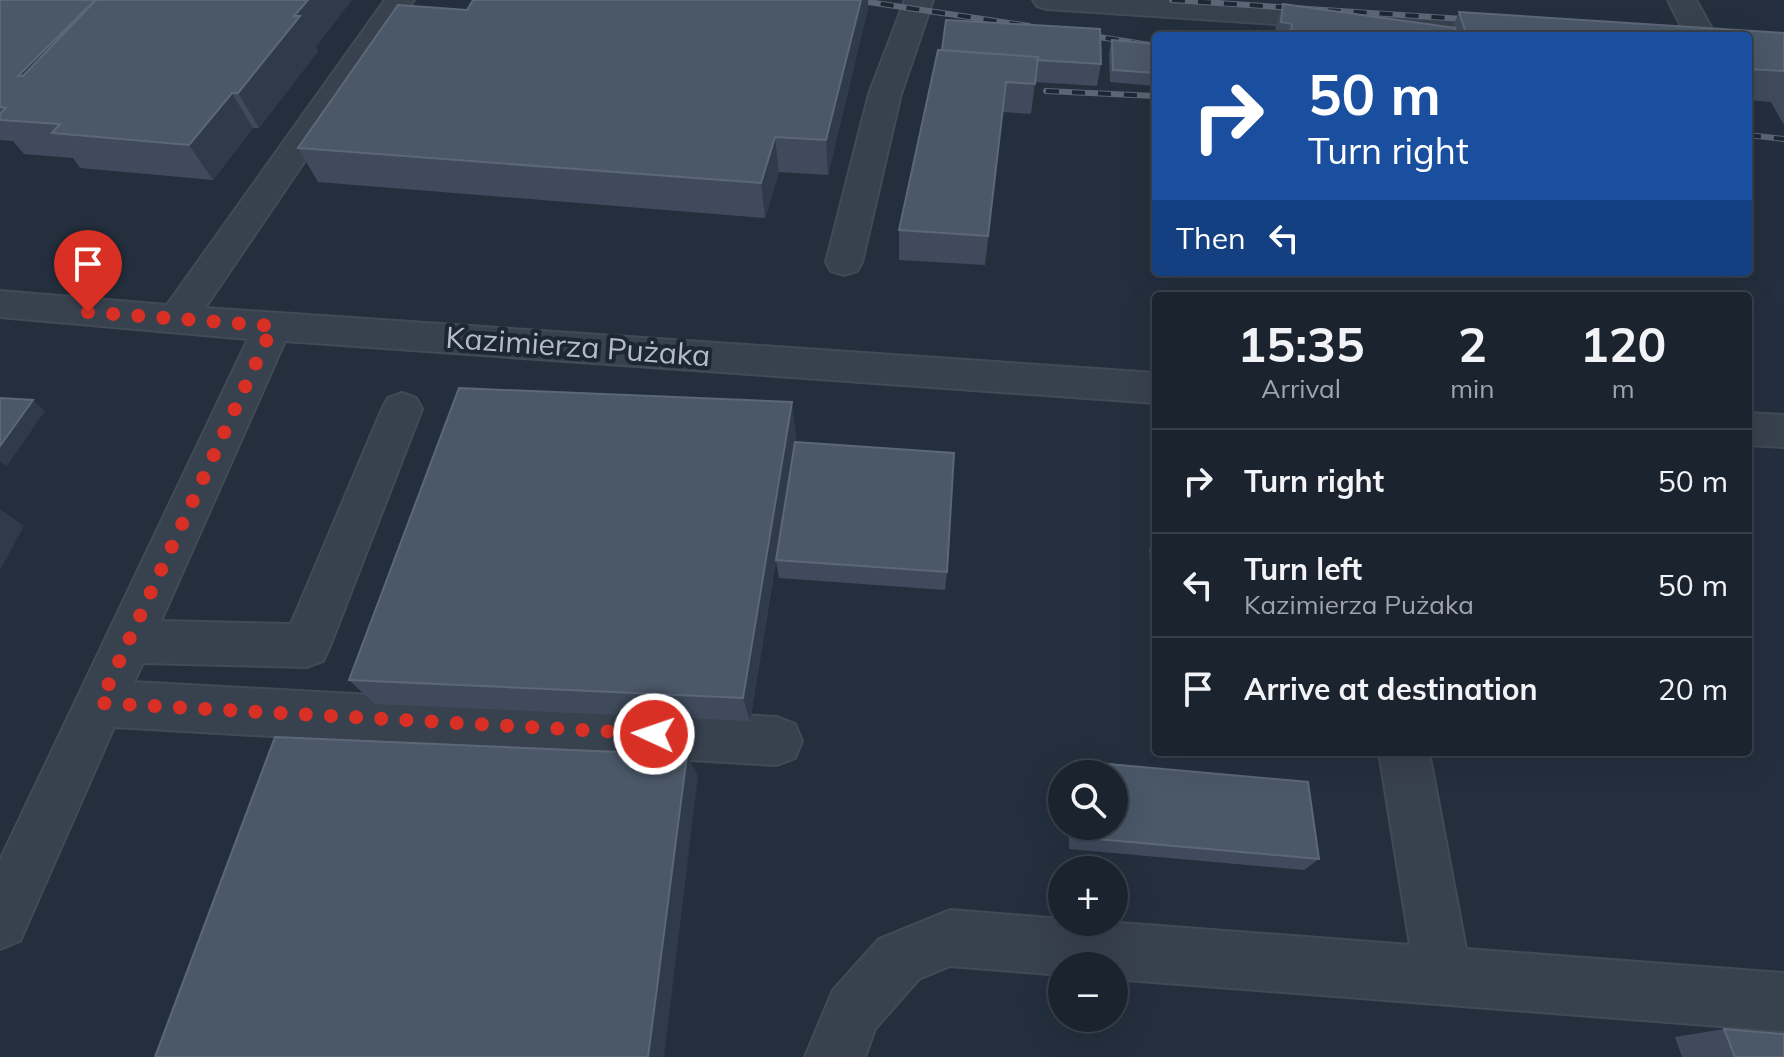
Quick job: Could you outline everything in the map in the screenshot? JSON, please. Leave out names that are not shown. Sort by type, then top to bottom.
[{"type":"street","points":[[177,320],[400,0]]},
{"type":"street","points":[[844,262],[885,94],[919,0]]},
{"type":"street","points":[[1047,0],[1299,8],[1550,32]]},
{"type":"street","points":[[1682,0],[1699,32]]},
{"type":"street","name":"Kazimierza Pużaka","points":[[0,304],[177,320],[1152,388]]},
{"type":"street","points":[[0,921],[273,326]]},
{"type":"street","points":[[129,641],[306,646],[402,409]]},
{"type":"street","points":[[1752,429],[1784,431]]},
{"type":"street","points":[[100,703],[777,741]]},
{"type":"street","points":[[1405,756],[1443,976]]},
{"type":"street","points":[[835,1057],[853,1010],[899,959],[950,938],[1784,1002]]},
{"type":"building","points":[[0,0],[95,0],[18,76],[23,76],[96,0],[308,0],[294,16],[300,16],[238,93],[232,93],[189,145],[52,133],[60,124],[0,120],[0,114],[6,108],[0,107]]},
{"type":"building","points":[[473,0],[861,0],[826,140],[775,137],[761,183],[298,148],[398,5],[467,10]]},
{"type":"building","points":[[1283,4],[1455,28],[1456,32],[1291,32],[1292,24],[1281,22]]},
{"type":"building","points":[[1459,12],[1784,33],[1784,71],[1752,69],[1752,32],[1466,32]]},
{"type":"building","points":[[946,20],[1100,29],[1101,64],[942,50]]},
{"type":"building","points":[[1112,40],[1152,44],[1152,73],[1113,70]]},
{"type":"building","points":[[938,50],[1038,57],[1035,84],[1006,82],[988,236],[899,230]]},
{"type":"building","points":[[459,388],[792,402],[743,698],[349,680]]},
{"type":"building","points":[[0,398],[33,400],[0,446]]},
{"type":"building","points":[[795,442],[954,453],[947,572],[776,560]]},
{"type":"building","points":[[275,737],[687,755],[648,1057],[155,1057]]},
{"type":"building","points":[[1128,766],[1308,782],[1319,859],[1108,840],[1128,840]]},
{"type":"building","points":[[1724,1029],[1784,1034],[1784,1057],[1735,1057]]},
{"type":"railway","points":[[855,0],[1029,26]]},
{"type":"railway","points":[[1172,0],[1479,20]]},
{"type":"railway","points":[[1080,34],[1152,45]]},
{"type":"railway","points":[[1046,91],[1152,96]]},
{"type":"railway","points":[[1752,135],[1784,139]]},
{"type":"route","points":[[88,312],[273,326],[100,703],[654,734]]}]
